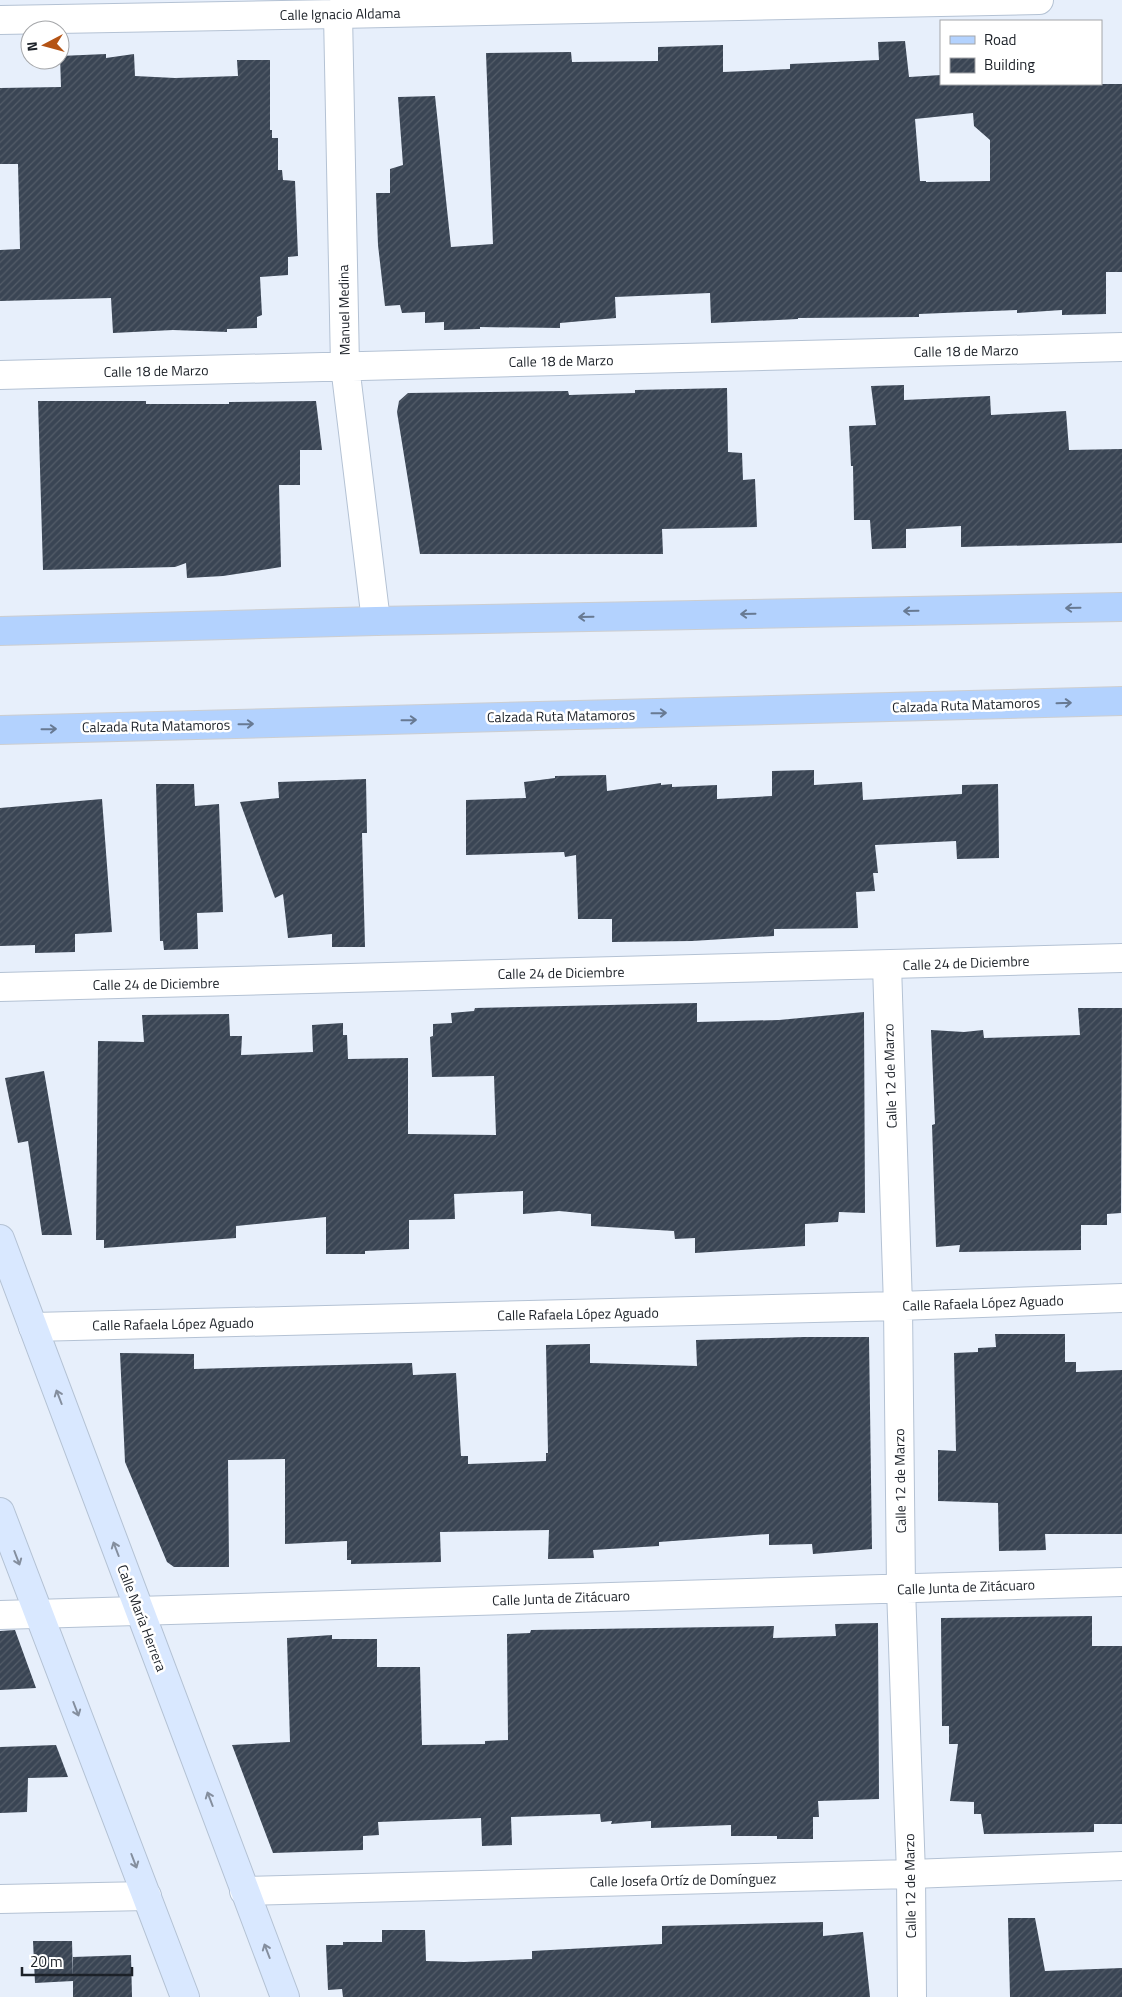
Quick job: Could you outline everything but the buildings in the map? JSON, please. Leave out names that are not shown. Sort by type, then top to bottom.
[{"type":"main road","points":[[0,631],[376,621],[1122,607]]},
{"type":"main road","name":"Calzada Ruta Matamoros","points":[[0,730],[1122,701]]},
{"type":"main road","name":"Calle María Herrera","points":[[0,1239],[285,1997]]},
{"type":"main road","points":[[0,1512],[185,1997]]},
{"type":"street","name":"Calle Ignacio Aldama","points":[[0,20],[343,7],[1039,0]]},
{"type":"street","name":"Manuel Medina","points":[[343,7],[345,366],[376,621]]},
{"type":"street","name":"Calle 18 de Marzo","points":[[0,375],[1122,347]]},
{"type":"street","name":"Calle 24 de Diciembre","points":[[0,988],[1122,958]]},
{"type":"street","name":"Calle 12 de Marzo","points":[[887,965],[898,1306],[901,1588],[911,1874],[912,1997]]},
{"type":"street","name":"Calle Rafaela López Aguado","points":[[33,1327],[898,1306],[1122,1298]]},
{"type":"street","name":"Calle Junta de Zitácuaro","points":[[0,1615],[1122,1582]]},
{"type":"street","name":"Calle Josefa Ortíz de Domínguez","points":[[244,1891],[911,1874],[1122,1866]]},
{"type":"street","points":[[0,1899],[147,1896]]}]
